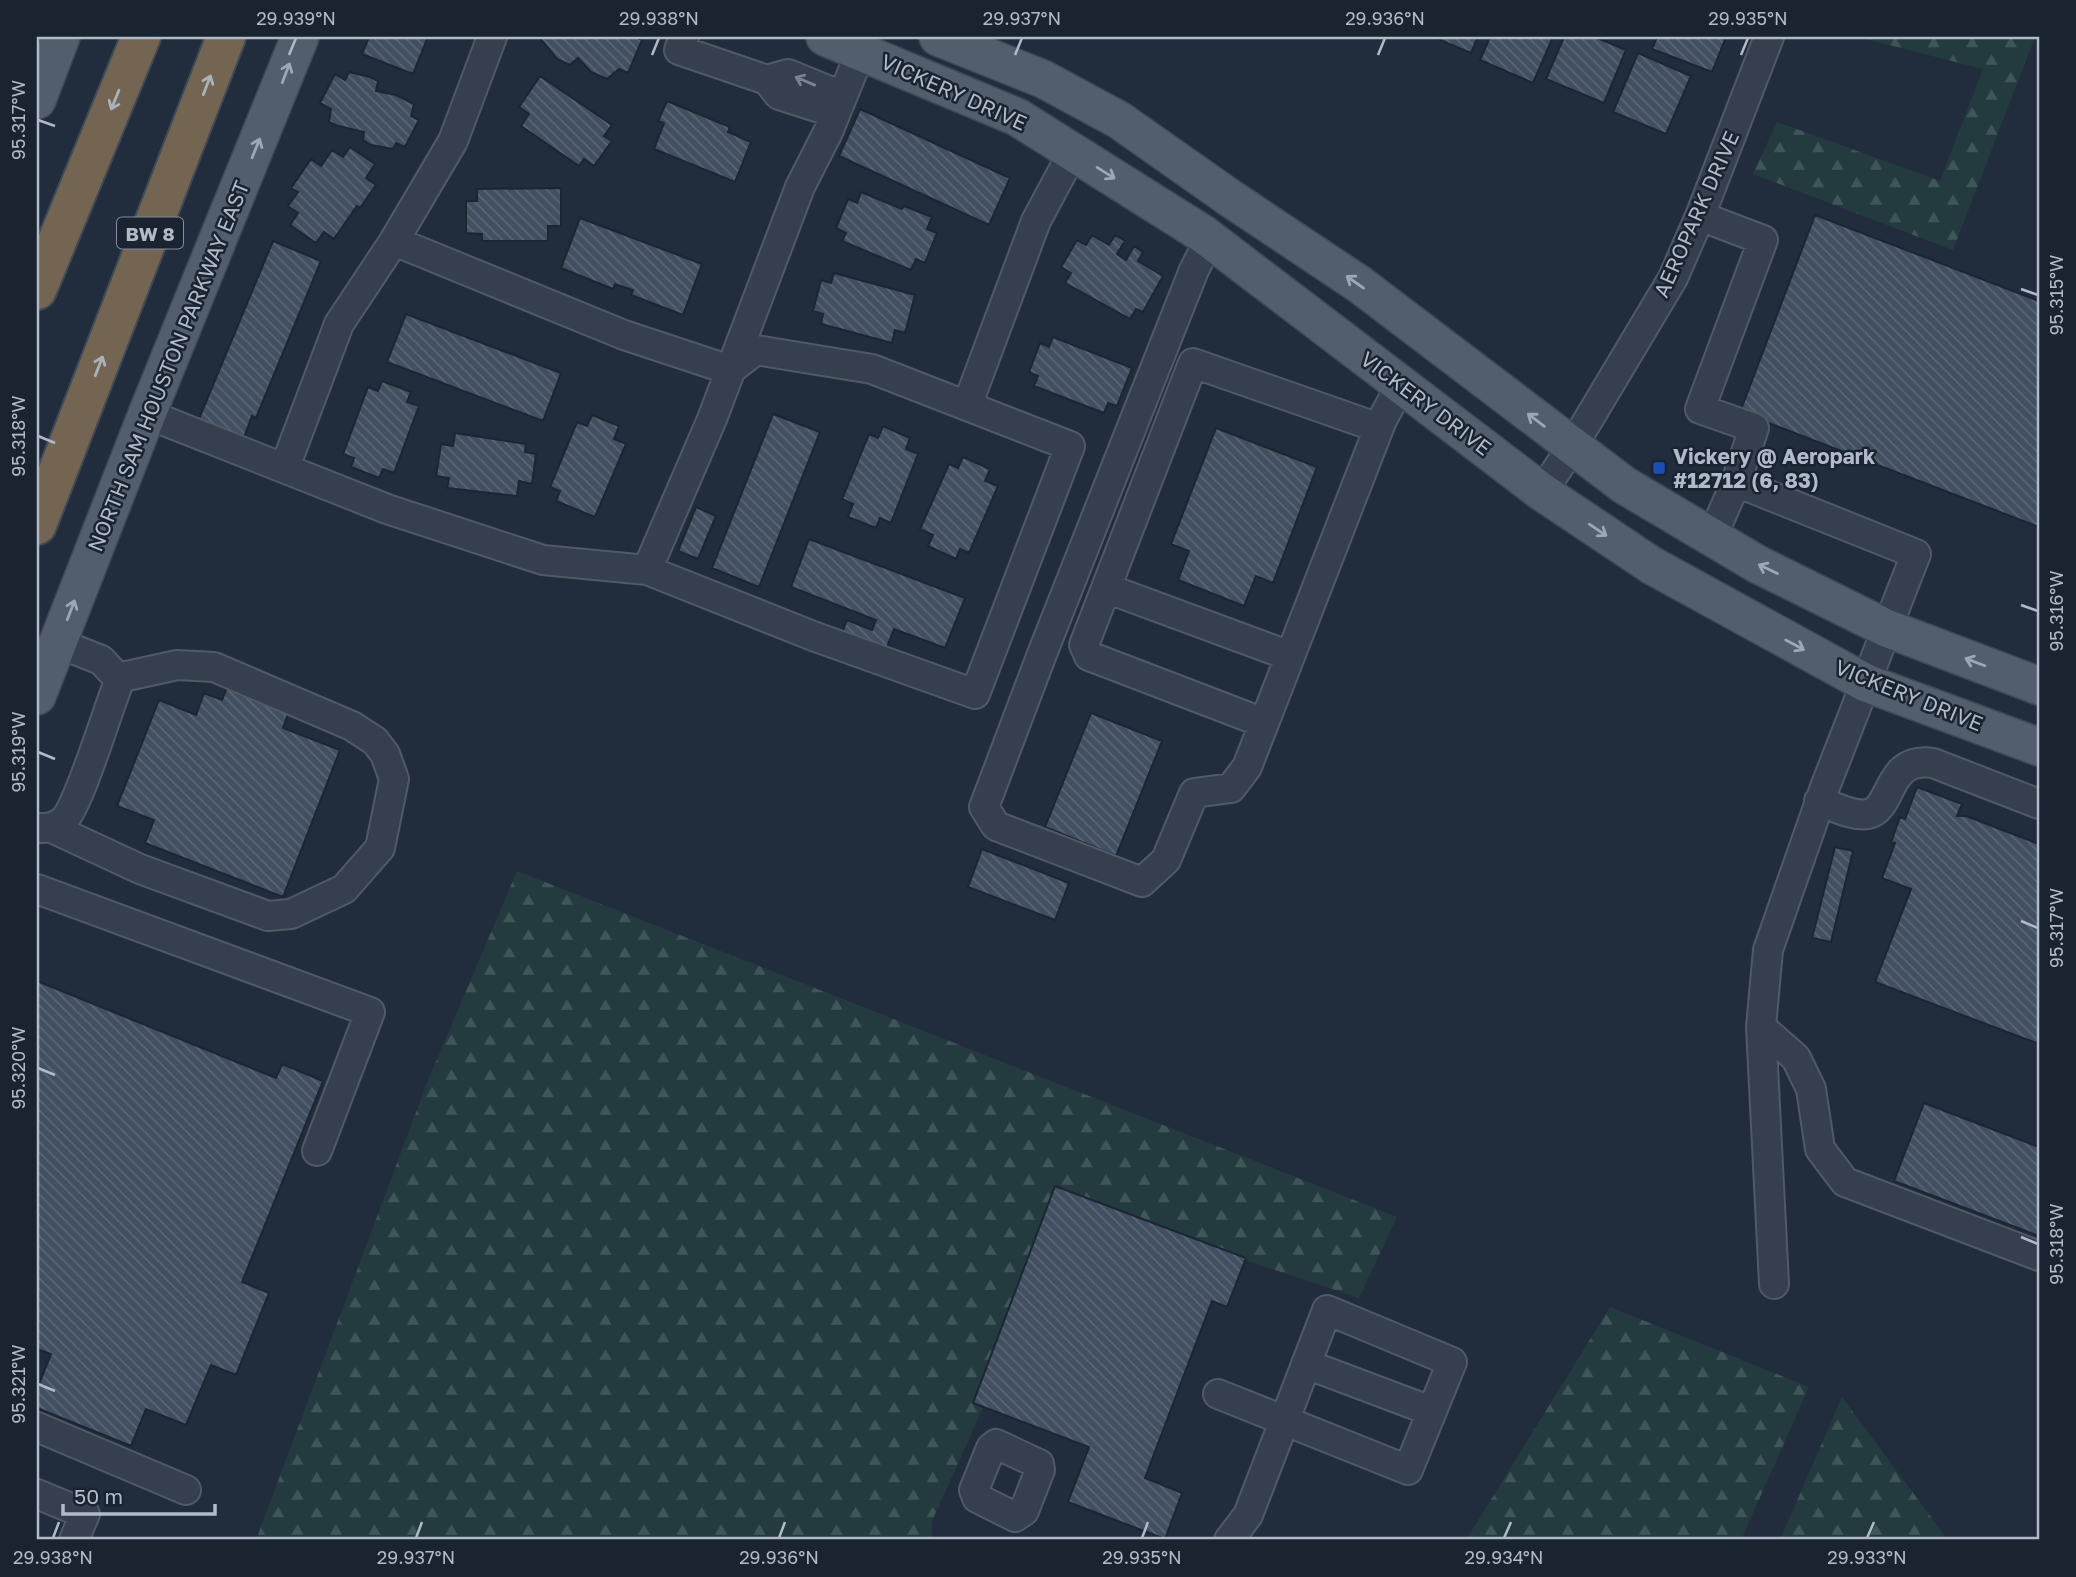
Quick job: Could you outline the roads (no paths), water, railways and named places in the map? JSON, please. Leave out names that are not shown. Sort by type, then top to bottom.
[{"type":"highway","points":[[37,290],[141,37]]},
{"type":"highway","name":"BW 8","points":[[37,525],[226,37]]},
{"type":"highway","points":[[37,542],[74,429]]},
{"type":"main road","points":[[37,100],[61,37]]},
{"type":"main road","name":"NORTH SAM HOUSTON PARKWAY EAST","points":[[37,696],[147,414],[300,37]]},
{"type":"main road","name":"VICKERY DRIVE","points":[[825,37],[1017,117],[1207,236],[1542,492],[1651,565],[1866,683],[2039,747]]},
{"type":"main road","name":"VICKERY DRIVE","points":[[938,37],[1043,79],[1119,120],[1359,284],[1624,485],[1757,564],[1886,628],[2039,686]]},
{"type":"main road","points":[[1207,236],[1230,198]]},
{"type":"street","points":[[285,467],[339,324],[394,241],[453,141],[492,37]]},
{"type":"street","points":[[684,37],[679,50],[767,80],[788,74],[839,105]]},
{"type":"street","name":"AEROPARK DRIVE","points":[[1542,492],[1673,278],[1700,216],[1769,37]]},
{"type":"street","points":[[647,570],[692,468],[800,187],[861,51]]},
{"type":"street","points":[[967,406],[1036,221],[1073,152]]},
{"type":"street","points":[[1700,216],[1763,240],[1700,409],[1754,428],[1736,482],[1712,537]]},
{"type":"street","points":[[1207,236],[984,807],[996,827],[1142,881],[1166,860],[1194,793],[1231,788],[1247,767],[1379,428],[1401,385]]},
{"type":"street","points":[[394,241],[624,335],[730,369]]},
{"type":"street","points":[[147,414],[387,509],[543,560],[647,570],[813,636],[975,694],[1070,446],[872,369],[756,350],[730,369]]},
{"type":"street","points":[[1161,351],[1379,428]]},
{"type":"street","points":[[1193,363],[1084,645],[1089,656],[1264,723]]},
{"type":"street","points":[[1736,482],[1916,554],[1819,802],[1768,950],[1761,1027],[1774,1284]]},
{"type":"street","points":[[1106,588],[1290,656]]},
{"type":"street","points":[[45,828],[65,819],[77,796],[118,678],[101,660],[58,643]]},
{"type":"street","points":[[45,828],[140,869],[268,916],[291,914],[344,889],[380,848],[394,779],[385,754],[375,741],[352,726],[214,667],[177,665],[118,678]]},
{"type":"street","points":[[1819,802],[1852,813],[1873,813],[1901,772],[1909,764],[1920,761],[1933,763],[2039,804]]},
{"type":"street","points":[[37,889],[370,1012],[317,1151]]},
{"type":"street","points":[[1761,1027],[1796,1058],[1811,1089],[1820,1149],[1845,1182],[2039,1256]]},
{"type":"street","points":[[1217,1394],[1284,1422],[1408,1470],[1452,1362],[1327,1310],[1306,1364],[1284,1422],[1248,1515],[1228,1540]]},
{"type":"street","points":[[1306,1364],[1432,1411]]},
{"type":"street","points":[[37,1427],[186,1490]]},
{"type":"street","points":[[37,1494],[85,1514],[74,1540]]},
{"type":"place","name":"Vickery @ Aeropark #12712 (6, 83)","points":[[1659,468]]}]
